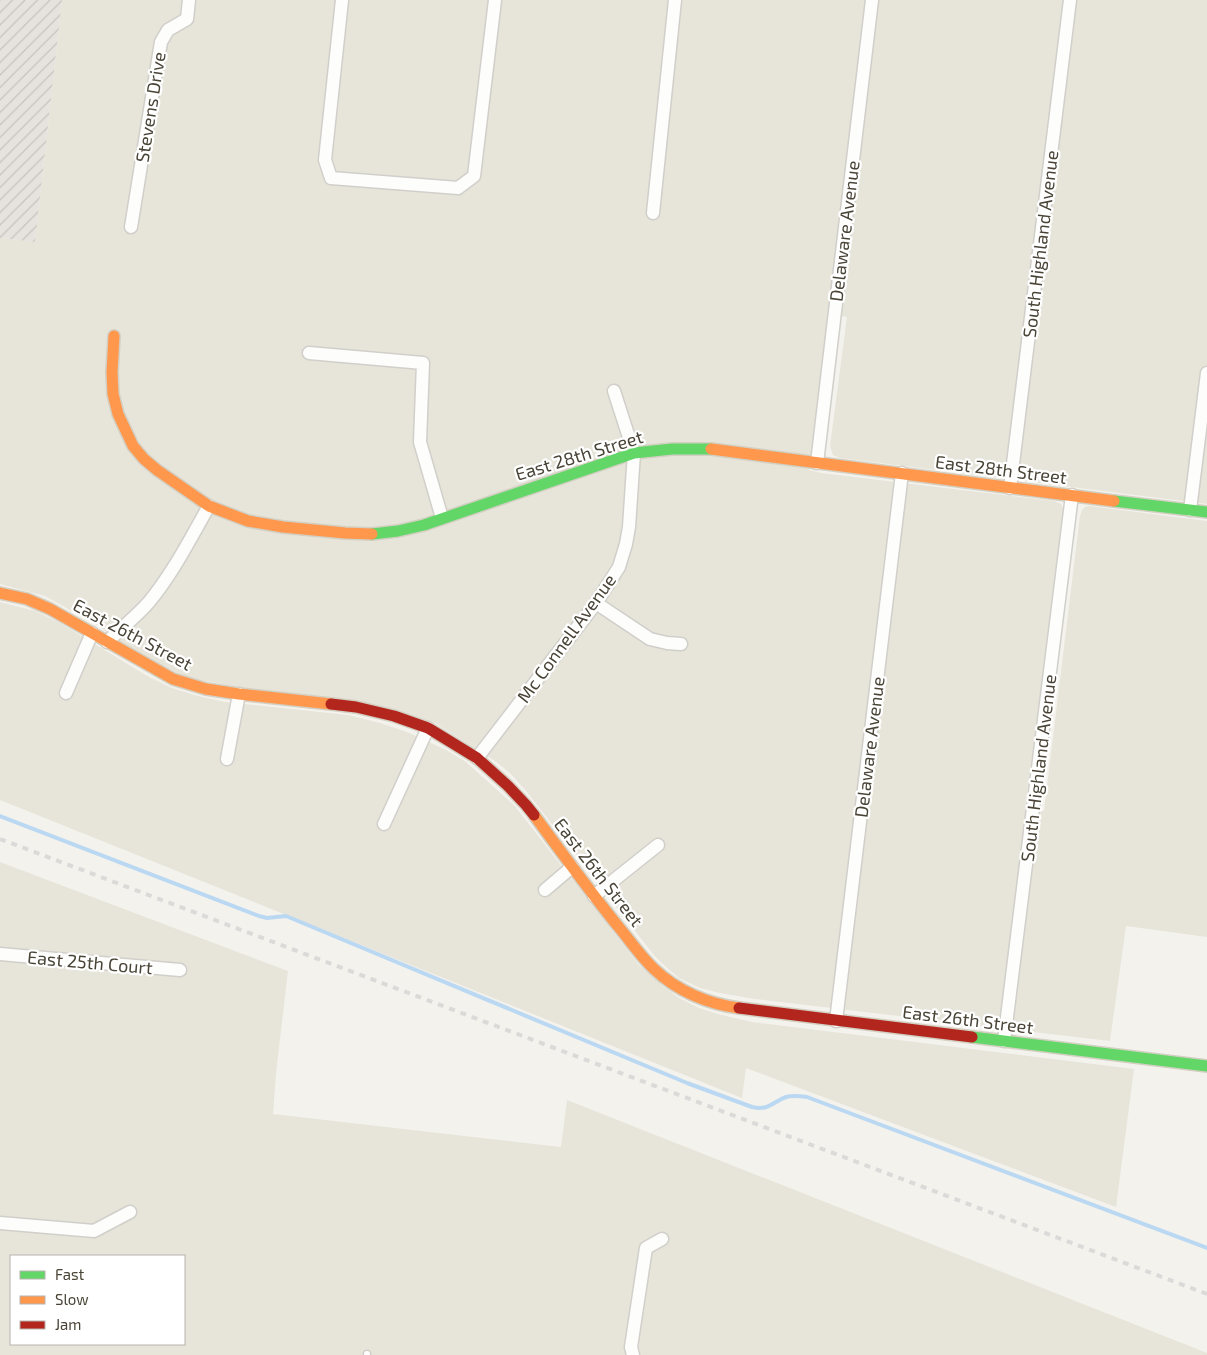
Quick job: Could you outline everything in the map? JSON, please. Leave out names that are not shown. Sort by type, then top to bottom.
[{"type":"street","name":"Stevens Drive","points":[[131,227],[161,42],[168,30],[187,19],[189,0]]},
{"type":"street","points":[[342,0],[325,160],[330,178],[458,188],[474,176],[495,0]]},
{"type":"street","points":[[653,213],[675,0]]},
{"type":"street","name":"Delaware Avenue","points":[[817,463],[872,0]]},
{"type":"street","name":"South Highland Avenue","points":[[1010,488],[1070,0]]},
{"type":"street","name":"East 28th Street","points":[[114,336],[113,394],[118,414],[130,439],[144,459],[209,506],[248,521],[283,527],[368,534],[398,531],[424,525],[634,453],[685,447],[1207,512]]},
{"type":"street","points":[[309,353],[424,363],[420,442],[442,518]]},
{"type":"street","points":[[1190,510],[1207,373]]},
{"type":"street","name":"Mc Connell Avenue","points":[[477,758],[596,603],[619,567],[629,527],[634,453],[614,391]]},
{"type":"street","name":"Delaware Avenue","points":[[836,1021],[902,473]]},
{"type":"street","name":"South Highland Avenue","points":[[1004,1041],[1072,496]]},
{"type":"street","points":[[107,642],[147,604],[158,590],[209,506]]},
{"type":"street","name":"East 26th Street","points":[[0,593],[27,599],[50,609],[173,679],[206,689],[356,707],[394,716],[428,728],[477,758],[508,786],[526,806],[572,868],[640,953],[654,968],[675,985],[698,998],[736,1008],[1207,1066]]},
{"type":"street","points":[[596,603],[650,639],[681,644]]},
{"type":"street","points":[[66,693],[92,633]]},
{"type":"street","points":[[227,759],[240,694]]},
{"type":"street","points":[[384,824],[428,728]]},
{"type":"street","points":[[594,896],[658,845]]},
{"type":"street","points":[[544,890],[572,868]]},
{"type":"street","name":"East 25th Court","points":[[0,954],[180,970]]},
{"type":"street","points":[[0,1223],[94,1231],[130,1212]]},
{"type":"street","points":[[633,1355],[632,1347],[646,1248],[662,1239]]},
{"type":"shaded area","points":[[0,0],[62,0],[35,242],[0,238]]},
{"type":"shaded area","points":[[62,0],[1207,0],[1207,504],[840,458],[833,455],[830,446],[847,317],[829,314],[809,470],[1054,501],[1061,504],[1065,514],[1025,807],[1044,811],[1082,510],[1089,506],[1207,521],[1207,937],[1126,926],[1110,1041],[755,999],[700,988],[679,978],[653,954],[527,792],[510,773],[495,761],[435,723],[189,678],[138,655],[97,625],[45,596],[0,584],[0,238],[35,242]]},
{"type":"shaded area","points":[[0,602],[35,611],[60,623],[149,677],[172,688],[225,702],[348,715],[407,732],[446,750],[466,762],[514,805],[639,965],[679,998],[699,1008],[752,1022],[1134,1069],[1116,1207],[746,1068],[742,1098],[0,800]]},
{"type":"shaded area","points":[[0,862],[288,971],[273,1114],[561,1147],[567,1100],[1207,1353],[1207,1355],[0,1355]]},
{"type":"waterway","points":[[0,816],[259,916],[267,918],[286,916],[687,1083],[752,1107],[767,1107],[789,1096],[807,1097],[1207,1248]]},
{"type":"railway","points":[[0,839],[1207,1294]]},
{"type":"traffic: fast","points":[[372,534],[424,525],[634,453],[672,449],[711,449]]},
{"type":"traffic: fast","points":[[1114,501],[1207,512]]},
{"type":"traffic: fast","points":[[972,1037],[1207,1066]]},
{"type":"traffic: slow","points":[[114,336],[113,394],[118,414],[133,446],[157,470],[209,506],[248,521],[283,527],[372,534]]},
{"type":"traffic: slow","points":[[711,449],[1114,501]]},
{"type":"traffic: slow","points":[[0,593],[27,599],[50,609],[173,679],[206,689],[331,704]]},
{"type":"traffic: slow","points":[[534,815],[596,898],[654,969],[683,990],[705,1000],[739,1008]]},
{"type":"traffic: jam","points":[[331,704],[356,707],[394,716],[428,728],[477,758],[508,786],[534,815]]},
{"type":"traffic: jam","points":[[739,1008],[972,1037]]}]
